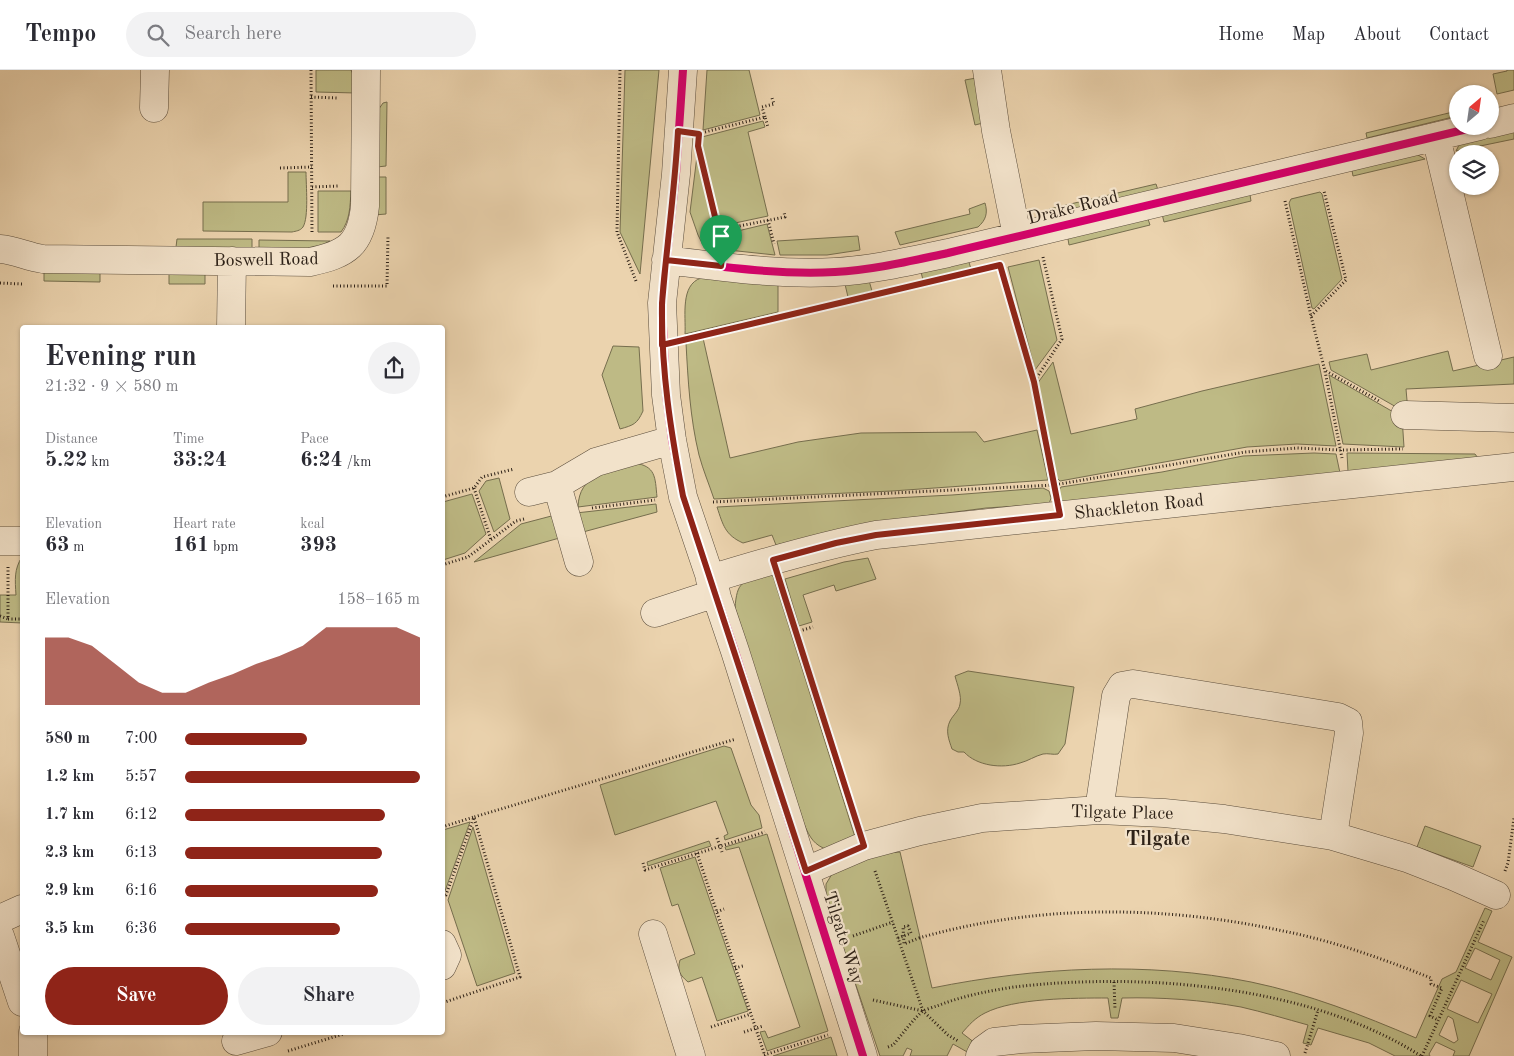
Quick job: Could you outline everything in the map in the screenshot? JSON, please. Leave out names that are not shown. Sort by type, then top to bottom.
[{"type":"street","points":[[154,108],[155,70]]},
{"type":"street","name":"Boswell Road","points":[[0,249],[12,250],[43,259],[310,262],[344,252],[356,240],[363,224],[365,206],[366,70]]},
{"type":"street","name":"Tilgate Way","points":[[683,70],[676,174],[662,303],[662,345],[672,440],[683,496],[789,824],[806,871],[864,1056]]},
{"type":"street","points":[[986,70],[1017,236]]},
{"type":"street","points":[[1499,122],[1514,118]]},
{"type":"street","name":"Drake Road","points":[[666,260],[794,272],[835,272],[880,267],[948,253],[1449,134]]},
{"type":"street","points":[[1436,137],[1488,356]]},
{"type":"street","points":[[231,325],[232,261]]},
{"type":"street","points":[[1404,415],[1514,418]]},
{"type":"street","points":[[529,492],[557,485],[596,462],[672,440]]},
{"type":"street","name":"Shackleton Road","points":[[655,613],[773,560],[836,543],[876,535],[1514,467]]},
{"type":"street","points":[[557,485],[579,562]]},
{"type":"street","points":[[1098,810],[1116,696],[1122,686],[1133,684],[1338,717],[1348,722],[1349,733],[1333,836]]},
{"type":"street","name":"Tilgate Place","points":[[806,871],[864,846],[920,831],[982,818],[1098,810],[1164,813],[1224,819],[1333,836],[1407,858],[1496,895]]},
{"type":"street","points":[[0,919],[20,910]]},
{"type":"street","points":[[653,934],[688,1046]]},
{"type":"street","points":[[0,936],[20,996]]},
{"type":"street","points":[[34,1035],[34,1056]]},
{"type":"street","points":[[980,1056],[983,1050],[994,1042],[1096,1036],[1174,1038],[1276,1056]]},
{"type":"street","points":[[236,1043],[274,1043]]},
{"type":"path","points":[[311,70],[312,237]]},
{"type":"path","points":[[620,70],[617,232],[638,285]]},
{"type":"path","points":[[768,126],[762,107],[774,104],[772,98]]},
{"type":"path","points":[[678,131],[699,134],[765,117]]},
{"type":"path","points":[[703,164],[723,250],[721,266]]},
{"type":"path","points":[[280,168],[312,167]]},
{"type":"path","points":[[1311,316],[1346,280],[1323,186]]},
{"type":"path","points":[[1284,195],[1325,371],[1345,485]]},
{"type":"path","points":[[719,230],[785,217],[784,212]]},
{"type":"path","points":[[1034,382],[1062,339],[1042,254]]},
{"type":"path","points":[[1000,265],[1034,382],[1060,515]]},
{"type":"path","points":[[662,345],[855,299]]},
{"type":"path","points":[[714,510],[712,502],[1054,485],[1245,452],[1297,448],[1340,450],[1407,449],[1404,415],[1325,371]]},
{"type":"path","points":[[474,488],[491,540]]},
{"type":"path","points":[[8,619],[10,541]]},
{"type":"path","points":[[773,560],[864,846],[870,856],[923,1011],[948,1035],[980,1056]]},
{"type":"path","points":[[0,616],[8,619],[20,619]]},
{"type":"path","points":[[796,632],[813,627]]},
{"type":"path","points":[[445,825],[760,731]]},
{"type":"path","points":[[445,895],[474,817]]},
{"type":"path","points":[[445,1002],[520,977],[474,817]]},
{"type":"path","points":[[893,1045],[923,1011],[953,1000],[988,991],[1040,984],[1078,982],[1178,984],[1225,990],[1318,1010],[1364,1025],[1398,1041],[1421,1056],[1496,895],[1508,863],[1514,818]]},
{"type":"path","points":[[643,863],[645,870],[789,824]]},
{"type":"path","points":[[716,838],[722,852]]},
{"type":"path","points":[[697,853],[764,1055],[855,1026]]},
{"type":"path","points":[[717,912],[724,909]]},
{"type":"path","points":[[898,938],[911,934],[908,926],[903,927],[904,944],[919,938],[970,925],[1020,917],[1110,912],[1182,915],[1284,931],[1336,944],[1431,978],[1431,984],[1442,988],[1430,1016],[1438,1020]]},
{"type":"path","points":[[845,939],[893,922]]},
{"type":"path","points":[[736,968],[743,966]]},
{"type":"path","points":[[865,998],[923,1011]]},
{"type":"path","points":[[1304,1056],[1318,1010]]},
{"type":"path","points":[[688,1046],[751,1014]]},
{"type":"path","points":[[744,1032],[763,1026]]},
{"type":"path","points":[[274,1043],[329,1035]]},
{"type":"shaded area","points":[[316,70],[351,70],[356,80],[356,93],[316,92]]},
{"type":"shaded area","points":[[625,70],[659,70],[640,274],[620,232]]},
{"type":"shaded area","points":[[707,70],[749,70],[760,115],[703,130]]},
{"type":"shaded area","points":[[1514,70],[1514,90],[1499,94],[1499,85],[1495,85],[1493,74]]},
{"type":"shaded area","points":[[976,78],[983,123],[975,125],[965,80]]},
{"type":"shaded area","points":[[387,102],[386,166],[377,167],[374,116],[383,103]]},
{"type":"shaded area","points":[[1449,113],[1449,118],[1367,138],[1366,133]]},
{"type":"shaded area","points":[[763,121],[765,127],[748,132],[768,216],[721,226],[701,143],[702,137]]},
{"type":"shaded area","points":[[1514,127],[1514,139],[1485,145],[1459,145],[1490,135],[1499,135],[1499,132]]},
{"type":"shaded area","points":[[1411,151],[1425,159],[1353,176],[1351,165]]},
{"type":"shaded area","points":[[697,156],[719,250],[710,250],[703,245],[690,212]]},
{"type":"shaded area","points":[[288,172],[306,172],[306,216],[301,229],[292,232],[203,231],[203,202],[288,202]]},
{"type":"shaded area","points":[[377,177],[386,177],[386,214],[374,215]]},
{"type":"shaded area","points":[[1156,184],[1158,190],[1060,213],[1049,209]]},
{"type":"shaded area","points":[[1249,189],[1251,201],[1164,222],[1161,210]]},
{"type":"shaded area","points":[[318,191],[351,191],[348,218],[341,232],[318,232]]},
{"type":"shaded area","points":[[1320,192],[1342,279],[1314,309],[1312,308],[1289,203],[1291,199]]},
{"type":"shaded area","points":[[985,203],[986,216],[978,227],[900,245],[895,232],[970,214],[969,209]]},
{"type":"shaded area","points":[[1146,213],[1150,225],[1069,245],[1067,233]]},
{"type":"shaded area","points":[[767,224],[775,255],[728,250],[725,234]]},
{"type":"shaded area","points":[[858,236],[860,250],[827,255],[780,255],[777,241]]},
{"type":"shaded area","points":[[177,239],[252,239],[252,252],[176,247]]},
{"type":"shaded area","points":[[259,240],[330,241],[316,248],[259,252]]},
{"type":"shaded area","points":[[968,259],[971,269],[923,280],[920,268]]},
{"type":"shaded area","points":[[1039,260],[1057,340],[1035,370],[1008,267]]},
{"type":"shaded area","points":[[44,270],[100,270],[100,282],[44,281]]},
{"type":"shaded area","points":[[169,273],[205,273],[205,284],[169,284]]},
{"type":"shaded area","points":[[868,277],[872,291],[848,297],[844,280]]},
{"type":"shaded area","points":[[701,278],[778,283],[778,312],[685,334],[687,294],[694,282]]},
{"type":"shaded area","points":[[703,338],[730,458],[798,442],[861,433],[976,432],[984,442],[1037,430],[1048,480],[892,491],[714,499],[696,441],[691,413],[686,343]]},
{"type":"shaded area","points":[[613,346],[639,347],[643,411],[639,419],[634,423],[620,429],[602,375]]},
{"type":"shaded area","points":[[1448,351],[1453,371],[1514,357],[1514,384],[1406,389],[1408,412],[1405,412],[1331,370],[1329,362],[1367,354],[1371,370]]},
{"type":"shaded area","points":[[1053,362],[1071,434],[1137,419],[1135,409],[1202,391],[1319,364],[1336,446],[1297,444],[1247,447],[1060,481],[1056,477],[1037,384]]},
{"type":"shaded area","points":[[1329,375],[1402,417],[1404,447],[1343,444]]},
{"type":"shaded area","points":[[1347,453],[1475,454],[1478,458],[1348,472]]},
{"type":"shaded area","points":[[1336,454],[1340,473],[1064,502],[1059,499],[1061,487],[1162,472],[1243,456]]},
{"type":"shaded area","points":[[634,463],[647,467],[653,474],[657,497],[578,507],[580,496],[589,481],[605,472]]},
{"type":"shaded area","points":[[499,478],[510,519],[494,532],[479,491],[486,481]]},
{"type":"shaded area","points":[[1043,488],[1049,491],[1051,498],[1049,504],[986,508],[885,521],[776,545],[772,535],[743,543],[732,537],[721,519],[717,507],[952,495]]},
{"type":"shaded area","points":[[472,494],[486,534],[465,553],[445,559],[445,501]]},
{"type":"shaded area","points":[[656,504],[657,512],[583,532],[576,513]]},
{"type":"shaded area","points":[[559,514],[563,537],[474,562],[521,524]]},
{"type":"shaded area","points":[[868,558],[876,579],[836,591],[834,585],[803,595],[812,622],[799,626],[785,579],[844,562]]},
{"type":"shaded area","points":[[20,560],[20,623],[0,622],[0,595],[16,595],[15,580]]},
{"type":"shaded area","points":[[764,573],[773,576],[855,837],[828,850],[819,846],[813,840],[804,824],[735,608],[737,593],[742,584]]},
{"type":"shaded area","points":[[968,671],[1074,687],[1065,744],[1058,754],[1043,754],[1013,765],[998,766],[983,763],[969,757],[964,752],[952,749],[948,728],[960,701],[955,676]]},
{"type":"shaded area","points":[[724,746],[731,748],[751,805],[759,815],[762,828],[725,840],[724,836],[728,834],[716,801],[615,835],[600,785]]},
{"type":"shaded area","points":[[470,822],[445,891],[445,829]]},
{"type":"shaded area","points":[[1425,826],[1481,846],[1473,867],[1417,847]]},
{"type":"shaded area","points":[[473,827],[515,973],[477,986],[448,900]]},
{"type":"shaded area","points":[[767,834],[828,1031],[767,1051],[760,1032],[765,1031],[768,1038],[800,1027],[739,847],[726,850],[725,847]]},
{"type":"shaded area","points":[[709,841],[711,846],[648,866],[647,862]]},
{"type":"shaded area","points":[[900,852],[932,988],[1011,975],[1092,969],[1172,971],[1212,975],[1273,987],[1314,999],[1355,1013],[1416,1038],[1442,979],[1456,972],[1485,908],[1492,911],[1478,942],[1512,957],[1469,1056],[1453,1056],[1455,1051],[1436,1042],[1429,1054],[1430,1056],[1395,1056],[1369,1043],[1318,1028],[1311,1045],[1303,1043],[1308,1025],[1241,1007],[1212,1002],[1182,999],[1122,998],[1118,1018],[1111,1018],[1108,998],[1079,998],[1012,1004],[981,1015],[962,1033],[975,1043],[969,1053],[953,1044],[947,1056],[910,1056],[912,1050],[907,1048],[903,1056],[880,1056],[826,897],[826,884],[835,869],[888,853]],"holes":[[[1475,948],[1500,960],[1491,980],[1465,968]],[[1461,980],[1492,994],[1478,1023],[1447,1009]],[[1448,1016],[1453,1019],[1458,1040],[1454,1043],[1439,1035]]]},
{"type":"shaded area","points":[[695,857],[748,1011],[717,1021],[702,977],[688,982],[680,972],[680,960],[695,954],[678,904],[672,906],[660,868]]},
{"type":"shaded area","points":[[831,1037],[837,1056],[773,1056]]},
{"type":"cycle path","points":[[683,70],[676,174],[662,303],[666,395],[672,440],[683,497],[735,651],[863,1056]]},
{"type":"cycle path","points":[[666,260],[751,270],[814,273],[877,267],[948,253],[1449,133]]},
{"type":"district","name":"Tilgate","points":[[1158,840]]},
{"type":"route","points":[[721,266],[666,260],[662,303],[662,345],[1000,265],[1034,382],[1060,515],[876,535],[836,543],[773,560],[864,846],[806,871],[789,824],[735,651],[683,496],[672,440],[662,345],[662,303],[666,260],[676,174],[678,131],[699,134],[698,146],[723,250],[721,266]]}]
